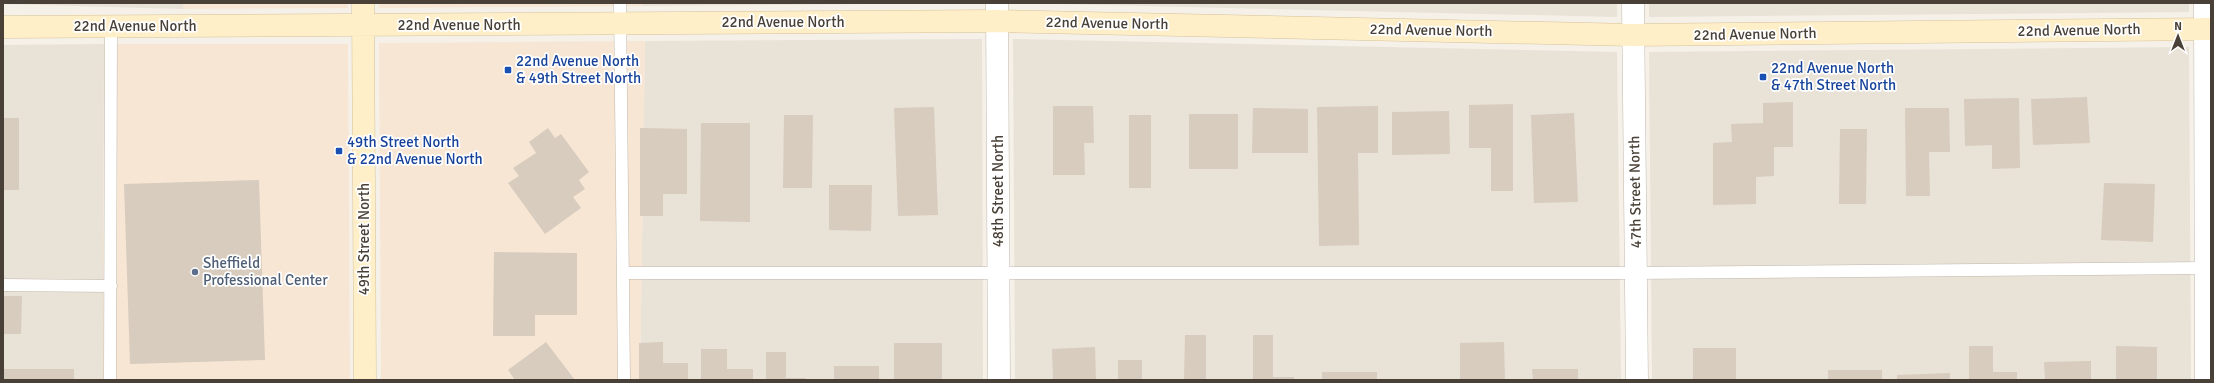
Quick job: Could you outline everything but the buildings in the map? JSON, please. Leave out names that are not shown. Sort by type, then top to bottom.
[{"type":"main road","name":"49th Street North","points":[[363,3],[365,380]]},
{"type":"main road","name":"22nd Avenue North","points":[[3,27],[363,26],[620,13],[997,12],[1633,35],[2208,29]]},
{"type":"street","name":"47th Street North","points":[[1633,3],[1637,380]]},
{"type":"street","points":[[2205,3],[2208,29],[2206,380]]},
{"type":"street","name":"48th Street North","points":[[997,12],[999,380]]},
{"type":"lane","points":[[620,13],[624,380]]},
{"type":"lane","points":[[110,380],[111,26]]},
{"type":"lane","points":[[623,273],[1636,273],[2206,268]]},
{"type":"lane","points":[[3,285],[111,286]]},
{"type":"shaded area","points":[[183,3],[183,9],[3,4]]},
{"type":"shaded area","points":[[183,3],[347,3],[348,8],[183,9]]},
{"type":"shaded area","points":[[379,3],[642,3],[642,6],[379,8]]},
{"type":"shaded area","points":[[642,3],[976,3],[642,6]]},
{"type":"shaded area","points":[[1012,3],[1617,3],[1617,17]]},
{"type":"shaded area","points":[[1649,3],[2189,3],[2189,12],[1649,17]]},
{"type":"shaded area","points":[[982,39],[983,380],[640,380],[645,41]]},
{"type":"shaded area","points":[[1013,39],[1617,52],[1621,380],[1015,380]]},
{"type":"shaded area","points":[[645,41],[640,380],[381,380],[379,43]]},
{"type":"shaded area","points":[[104,44],[103,380],[3,380],[3,45]]},
{"type":"shaded area","points":[[104,44],[348,44],[350,380],[103,380]]},
{"type":"shaded area","points":[[2189,47],[2191,380],[1652,380],[1649,52]]},
{"type":"place","name":"22nd Avenue North & 49th Street North","points":[[508,70]]},
{"type":"place","name":"22nd Avenue North & 47th Street North","points":[[1763,77]]},
{"type":"place","name":"49th Street North & 22nd Avenue North","points":[[339,151]]},
{"type":"place","name":"Sheffield Professional Center","points":[[195,272]]}]
